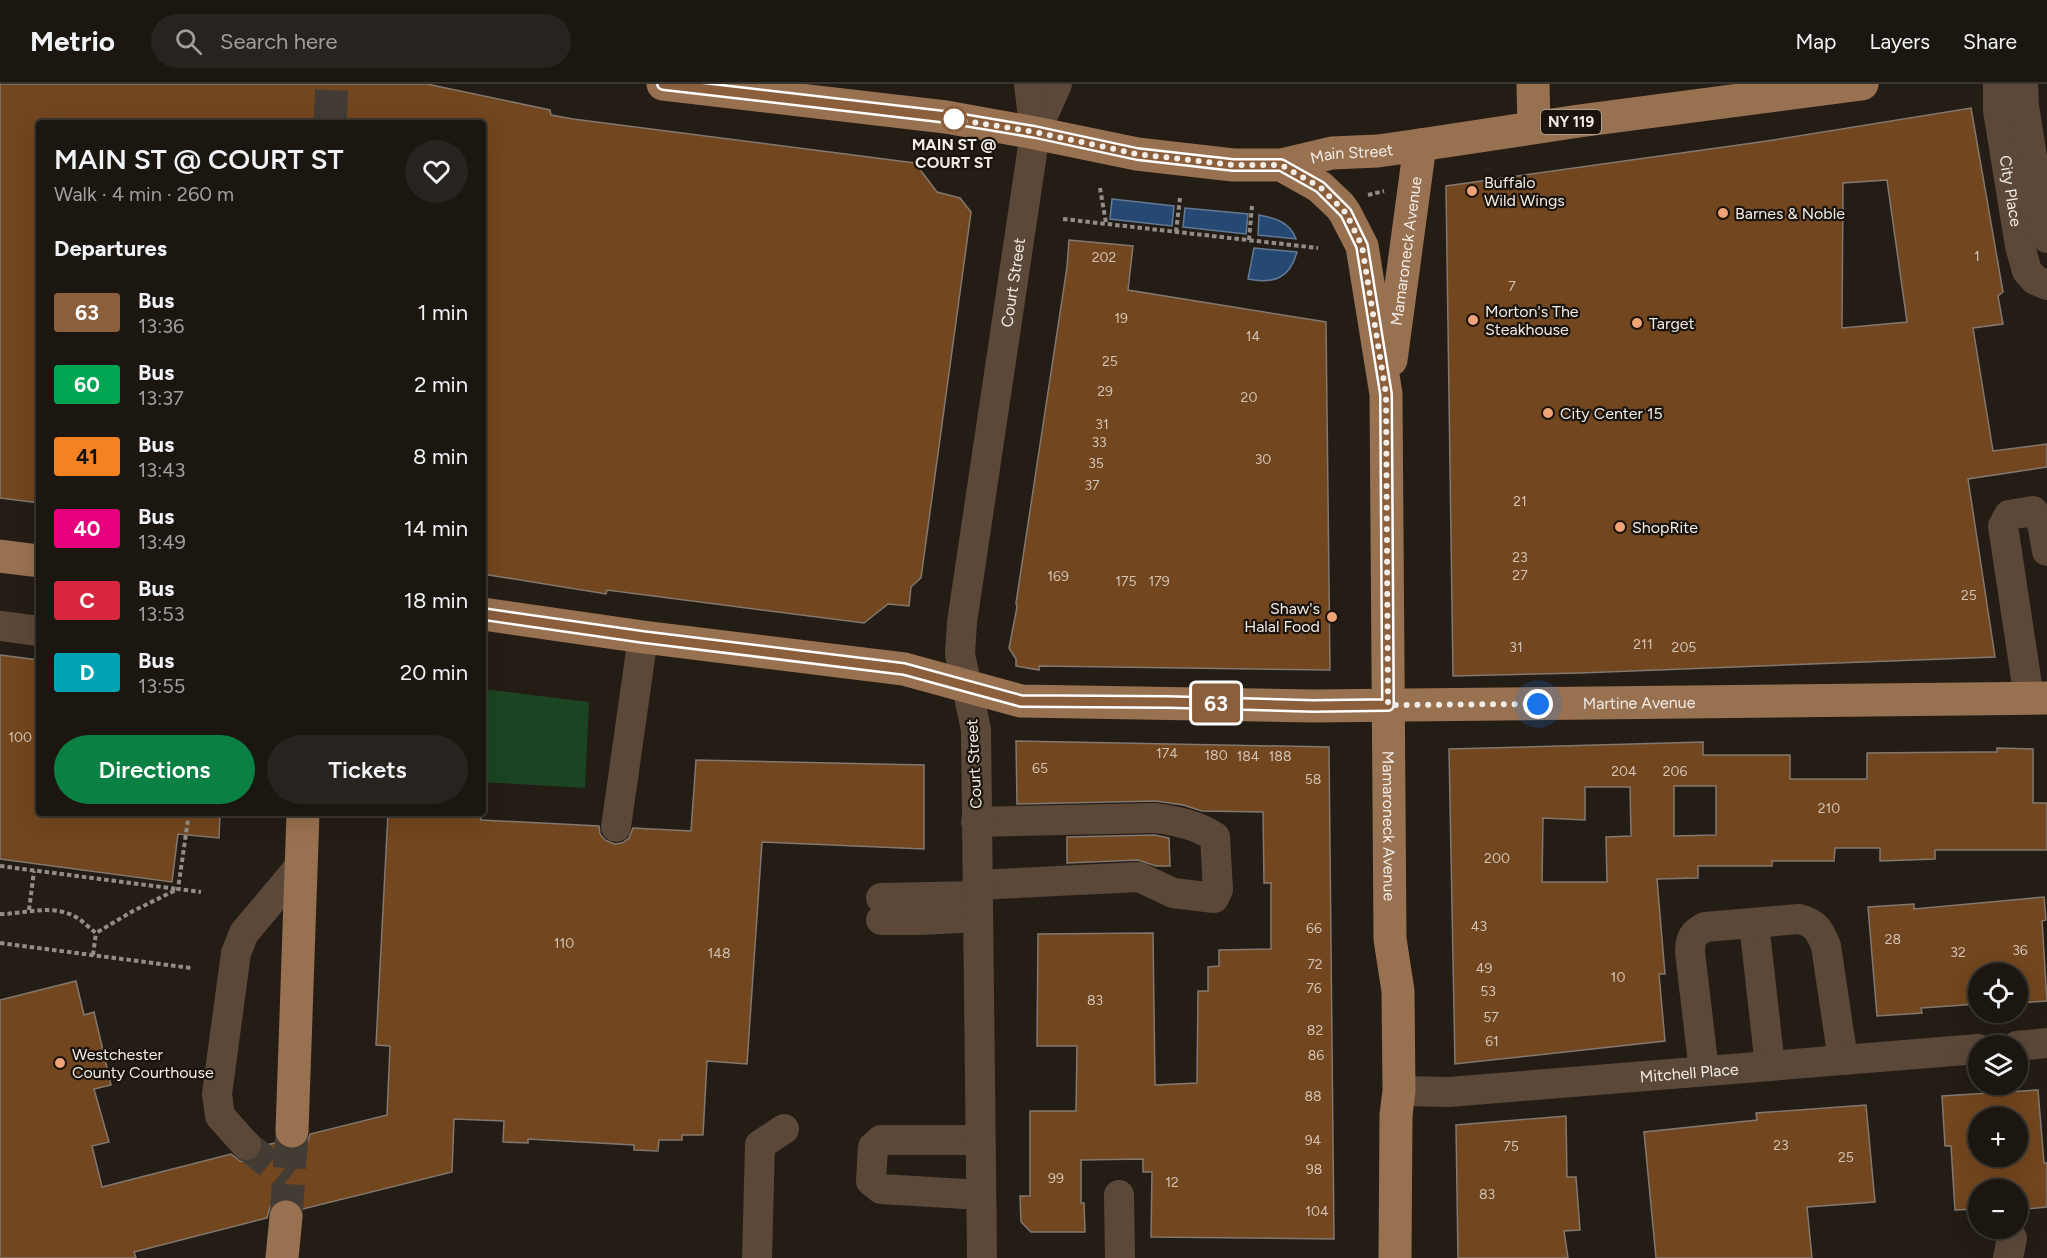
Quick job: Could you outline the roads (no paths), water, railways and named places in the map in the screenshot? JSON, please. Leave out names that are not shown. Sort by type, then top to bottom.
[{"type":"main road","name":"Main Street","points":[[663,84],[946,117],[1035,132],[1137,154],[1233,165],[1281,165],[1332,153],[1378,151],[1420,145],[1767,90],[1862,84]]},
{"type":"main road","points":[[1533,84],[1534,127]]},
{"type":"main road","name":"Mamaroneck Avenue","points":[[1395,1258],[1398,991],[1390,939],[1386,394],[1420,145]]},
{"type":"main road","name":"Mamaroneck Avenue","points":[[1281,165],[1320,187],[1340,206],[1346,213],[1362,246],[1386,394]]},
{"type":"main road","points":[[0,556],[36,561]]},
{"type":"main road","name":"Martine Avenue","points":[[486,614],[643,637],[904,669],[1021,701],[1313,706],[2038,698]]},
{"type":"main road","points":[[292,1131],[303,816]]},
{"type":"main road","points":[[282,1258],[286,1217]]},
{"type":"street","points":[[1029,84],[1035,132]]},
{"type":"street","points":[[1035,132],[1057,84]]},
{"type":"street","name":"City Place","points":[[1998,84],[1998,110],[2020,246],[2027,271],[2036,280],[2047,285]]},
{"type":"street","name":"City Place","points":[[2023,84],[2024,106],[2044,233],[2047,238]]},
{"type":"street","name":"Court Street","points":[[982,1258],[976,730],[960,654],[962,622],[1035,132]]},
{"type":"street","points":[[2038,698],[2003,526],[2009,515],[2033,511],[2042,524],[2047,551]]},
{"type":"street","points":[[0,626],[36,631]]},
{"type":"street","points":[[616,827],[643,637]]},
{"type":"street","points":[[881,909],[920,920],[978,899],[1139,877],[1184,896],[1214,898],[1218,890],[1215,837],[1206,831],[1181,822],[1156,818],[976,822]]},
{"type":"street","points":[[246,1144],[219,1116],[217,1094],[237,953],[244,933],[302,864]]},
{"type":"street","points":[[1704,1071],[1690,941],[1695,932],[1705,927],[1799,919],[1810,921],[1820,930],[1826,946],[1843,1060]]},
{"type":"street","points":[[1754,923],[1770,1066]]},
{"type":"street","points":[[2028,1045],[2047,1043]]},
{"type":"street","name":"Mitchell Place","points":[[1398,1091],[1449,1092],[1968,1050]]},
{"type":"street","points":[[757,1258],[760,1144],[784,1129]]},
{"type":"street","points":[[980,1140],[881,1140],[873,1147],[872,1181],[881,1189],[981,1195]]},
{"type":"street","points":[[1119,1195],[1120,1258]]},
{"type":"water","points":[[1112,199],[1174,206],[1172,226],[1110,219]]},
{"type":"water","points":[[1185,208],[1248,214],[1246,234],[1183,227]]},
{"type":"water","points":[[1259,215],[1276,219],[1286,225],[1296,239],[1258,235]]},
{"type":"water","points":[[1254,248],[1297,252],[1285,274],[1265,281],[1248,279]]},
{"type":"tunnel","points":[[330,120],[332,84]]},
{"type":"tunnel","points":[[286,1217],[292,1131]]},
{"type":"tunnel","points":[[246,1145],[288,1179]]},
{"type":"place","name":"MAIN ST @ COURT ST","points":[[954,119]]},
{"type":"place","name":"Buffalo Wild Wings","points":[[1472,191]]},
{"type":"place","name":"Barnes & Noble","points":[[1723,213]]},
{"type":"place","name":"Morton's The Steakhouse","points":[[1473,320]]},
{"type":"place","name":"Target","points":[[1637,323]]},
{"type":"place","name":"City Center 15","points":[[1548,413]]},
{"type":"place","name":"ShopRite","points":[[1620,527]]},
{"type":"place","name":"Shaw's Halal Food","points":[[1332,617]]},
{"type":"place","name":"Westchester County Courthouse","points":[[60,1063]]}]
